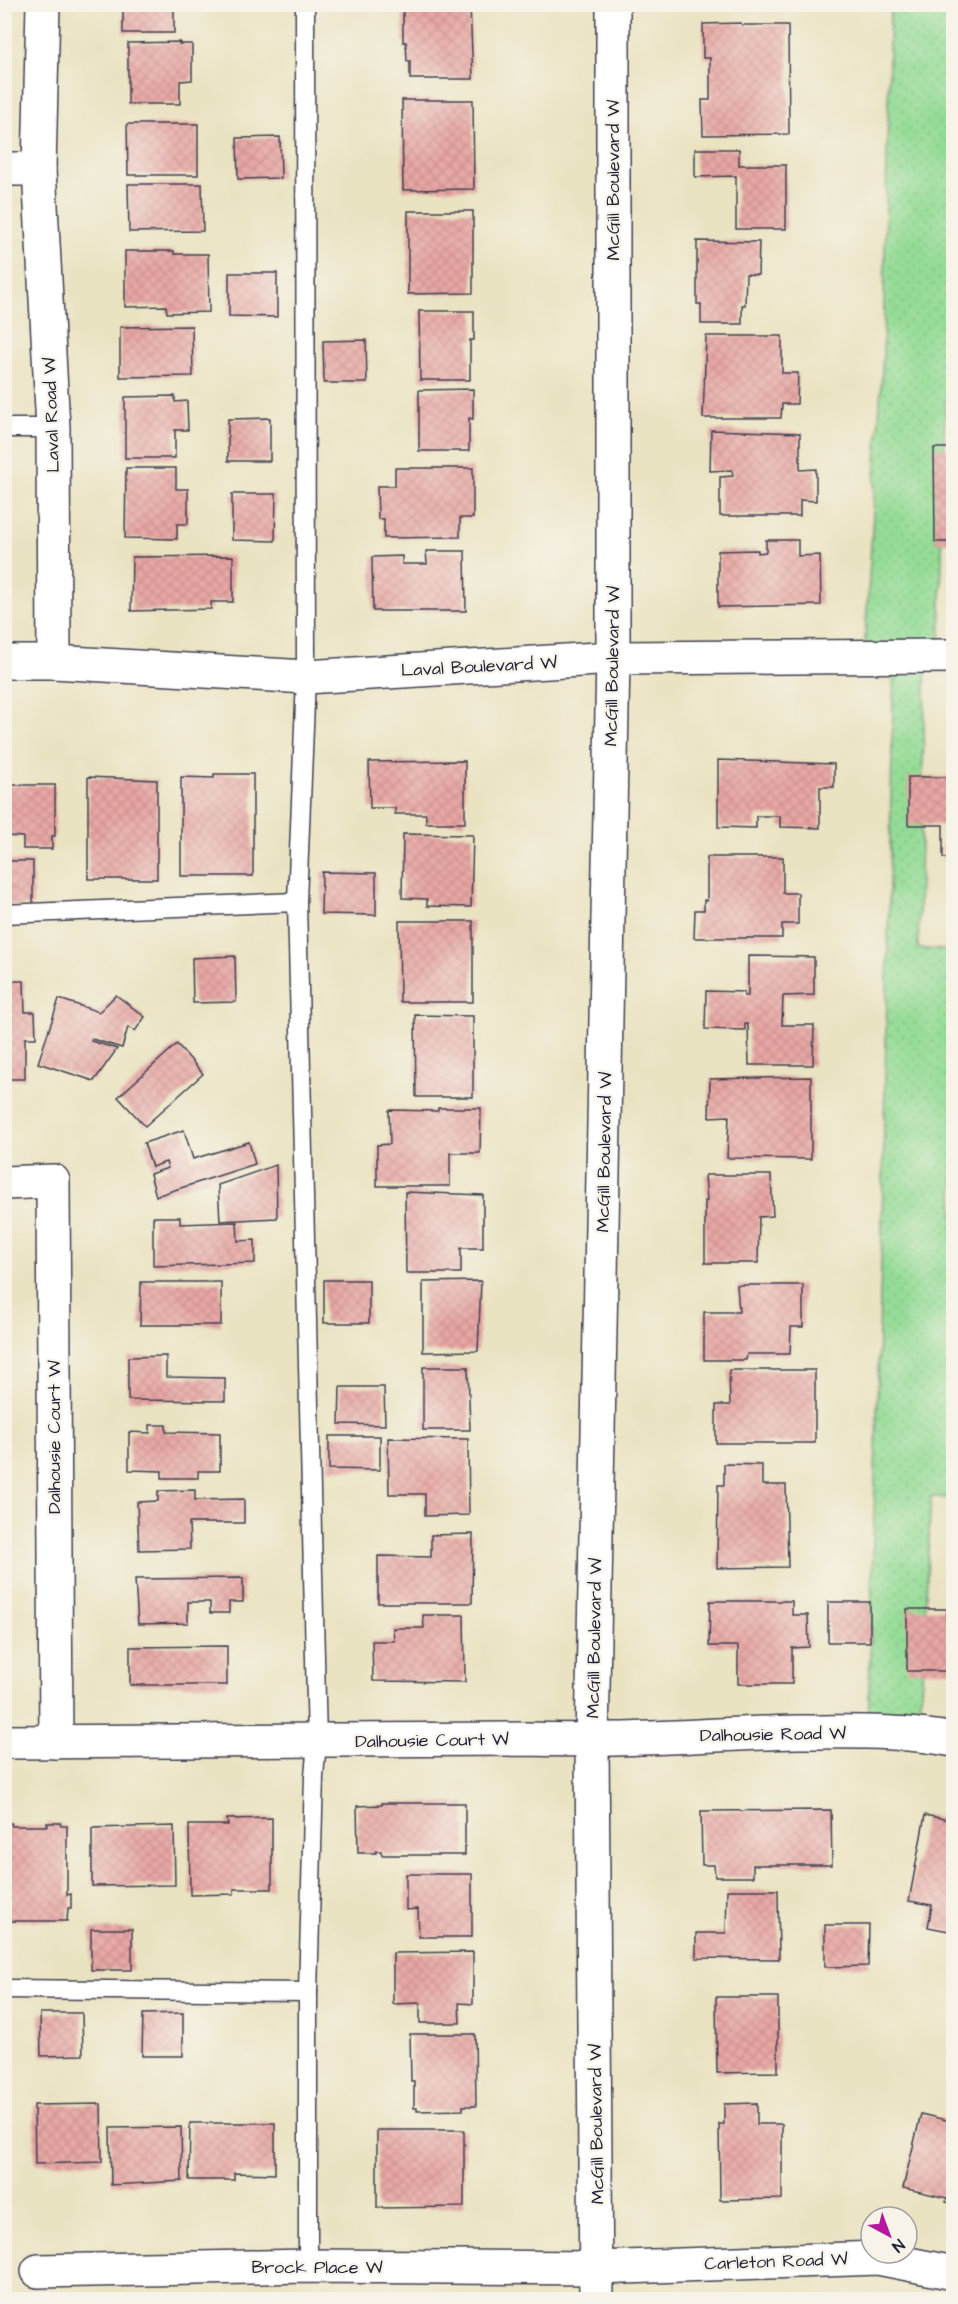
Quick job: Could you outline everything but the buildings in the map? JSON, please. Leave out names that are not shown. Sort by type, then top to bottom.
[{"type":"street","name":"Laval Road W","points":[[43,4],[39,169],[53,428],[54,662]]},
{"type":"street","name":"McGill Boulevard W","points":[[597,2284],[592,1741],[613,658],[613,4]]},
{"type":"street","points":[[4,169],[39,169]]},
{"type":"street","name":"Laval Boulevard W","points":[[4,662],[54,662],[306,677],[613,658],[954,656]]},
{"type":"street","name":"Dalhousie Court W","points":[[4,1183],[53,1181],[56,1742]]},
{"type":"street","name":"Dalhousie Road W","points":[[592,1741],[727,1734],[868,1731],[919,1734],[954,1740]]},
{"type":"street","name":"Dalhousie Court W","points":[[4,1742],[528,1739],[592,1741]]},
{"type":"street","name":"Carleton Road W","points":[[597,2284],[878,2258],[954,2273]]},
{"type":"street","name":"Brock Place W","points":[[38,2271],[308,2266],[597,2284]]},
{"type":"lane","points":[[305,4],[306,677],[297,902],[317,1742],[308,1992],[308,2266]]},
{"type":"lane","points":[[4,428],[53,428]]},
{"type":"lane","points":[[4,914],[297,902]]},
{"type":"lane","points":[[4,1989],[308,1992]]},
{"type":"green space","points":[[890,5],[953,5],[954,398],[945,400],[940,656],[926,657],[918,949],[953,950],[954,1499],[931,1496],[919,1734],[868,1731],[894,657],[864,657],[883,355]]}]
